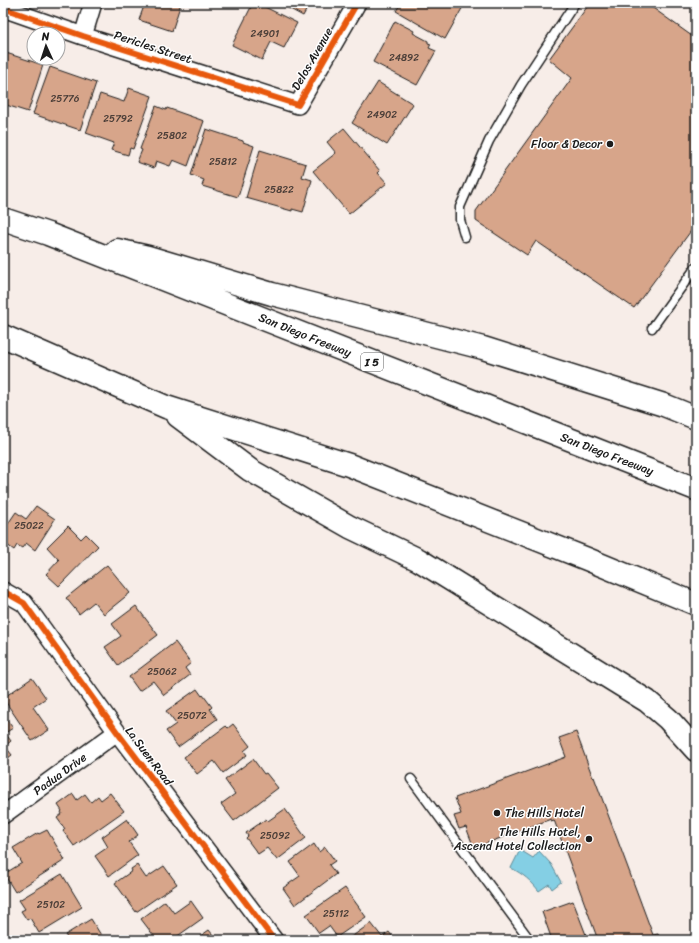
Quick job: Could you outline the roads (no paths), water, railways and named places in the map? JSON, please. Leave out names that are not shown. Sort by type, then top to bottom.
[{"type":"highway","name":"San Diego Freeway","points":[[3,219],[48,234],[696,489]]},
{"type":"highway","points":[[48,234],[148,257],[272,294],[483,348],[664,405],[696,418]]},
{"type":"highway","points":[[3,336],[166,407],[349,465],[580,556],[696,604]]},
{"type":"highway","points":[[166,407],[250,470],[350,527],[419,560],[647,701],[668,718],[696,750]]},
{"type":"street","points":[[83,36],[93,3]]},
{"type":"street","name":"Delos Avenue","points":[[298,104],[356,3]]},
{"type":"street","name":"Pericles Street","points":[[3,8],[83,36],[298,104]]},
{"type":"street","name":"La Suen Road","points":[[3,591],[24,604],[117,732],[274,940]]},
{"type":"street","name":"Padua Drive","points":[[3,815],[117,732]]},
{"type":"lane","points":[[465,238],[460,220],[460,207],[489,141],[522,85],[575,3]]},
{"type":"lane","points":[[652,328],[696,267]]},
{"type":"lane","points":[[411,779],[530,940]]},
{"type":"water","points":[[520,850],[533,858],[539,851],[551,864],[561,882],[552,889],[549,884],[539,891],[526,878],[511,868]]},
{"type":"place","name":"Floor & Decor","points":[[610,144]]},
{"type":"place","name":"The Hills Hotel","points":[[497,813]]},
{"type":"place","name":"The Hills Hotel, Ascend Hotel Collection","points":[[589,839]]}]
